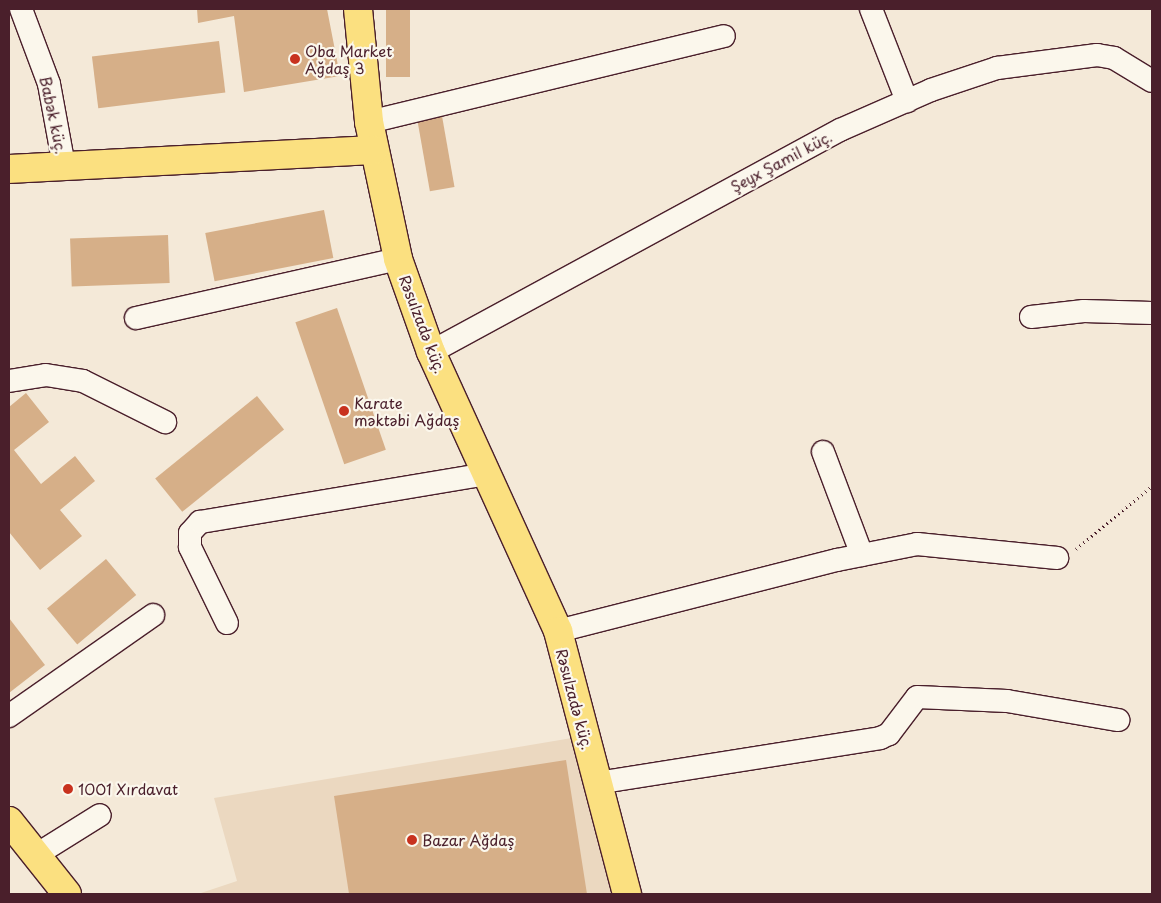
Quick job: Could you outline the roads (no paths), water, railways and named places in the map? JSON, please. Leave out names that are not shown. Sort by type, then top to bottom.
[{"type":"main road","name":"Rəsulzadə küç.","points":[[358,9],[374,150],[398,259],[431,352],[558,631],[627,894]]},
{"type":"main road","points":[[9,169],[374,150]]},
{"type":"main road","points":[[9,821],[68,894]]},
{"type":"street","name":"Babək küç.","points":[[21,9],[49,84],[64,166]]},
{"type":"street","points":[[871,9],[907,101]]},
{"type":"street","points":[[370,122],[724,36]]},
{"type":"street","name":"Şeyx Şamil küç.","points":[[431,352],[840,130],[907,101],[997,68],[1076,56],[1114,58],[1152,81]]},
{"type":"street","points":[[136,318],[398,259]]},
{"type":"street","points":[[1030,317],[1084,310],[1152,313]]},
{"type":"street","points":[[9,380],[46,375],[83,382],[165,422]]},
{"type":"street","points":[[823,452],[862,555]]},
{"type":"street","points":[[227,623],[190,547],[190,533],[200,522],[486,474]]},
{"type":"street","points":[[558,631],[862,555],[917,544],[1056,558]]},
{"type":"street","points":[[9,716],[153,615]]},
{"type":"street","points":[[597,783],[880,738],[889,734],[917,697],[1008,701],[1118,720]]},
{"type":"street","points":[[36,854],[100,815]]},
{"type":"place","name":"Oba Market Ağdaş 3","points":[[295,59]]},
{"type":"place","name":"Karate məktəbi Ağdaş","points":[[344,411]]},
{"type":"place","name":"1001 Xırdavat","points":[[68,789]]},
{"type":"place","name":"Bazar Ağdaş","points":[[412,840]]}]
